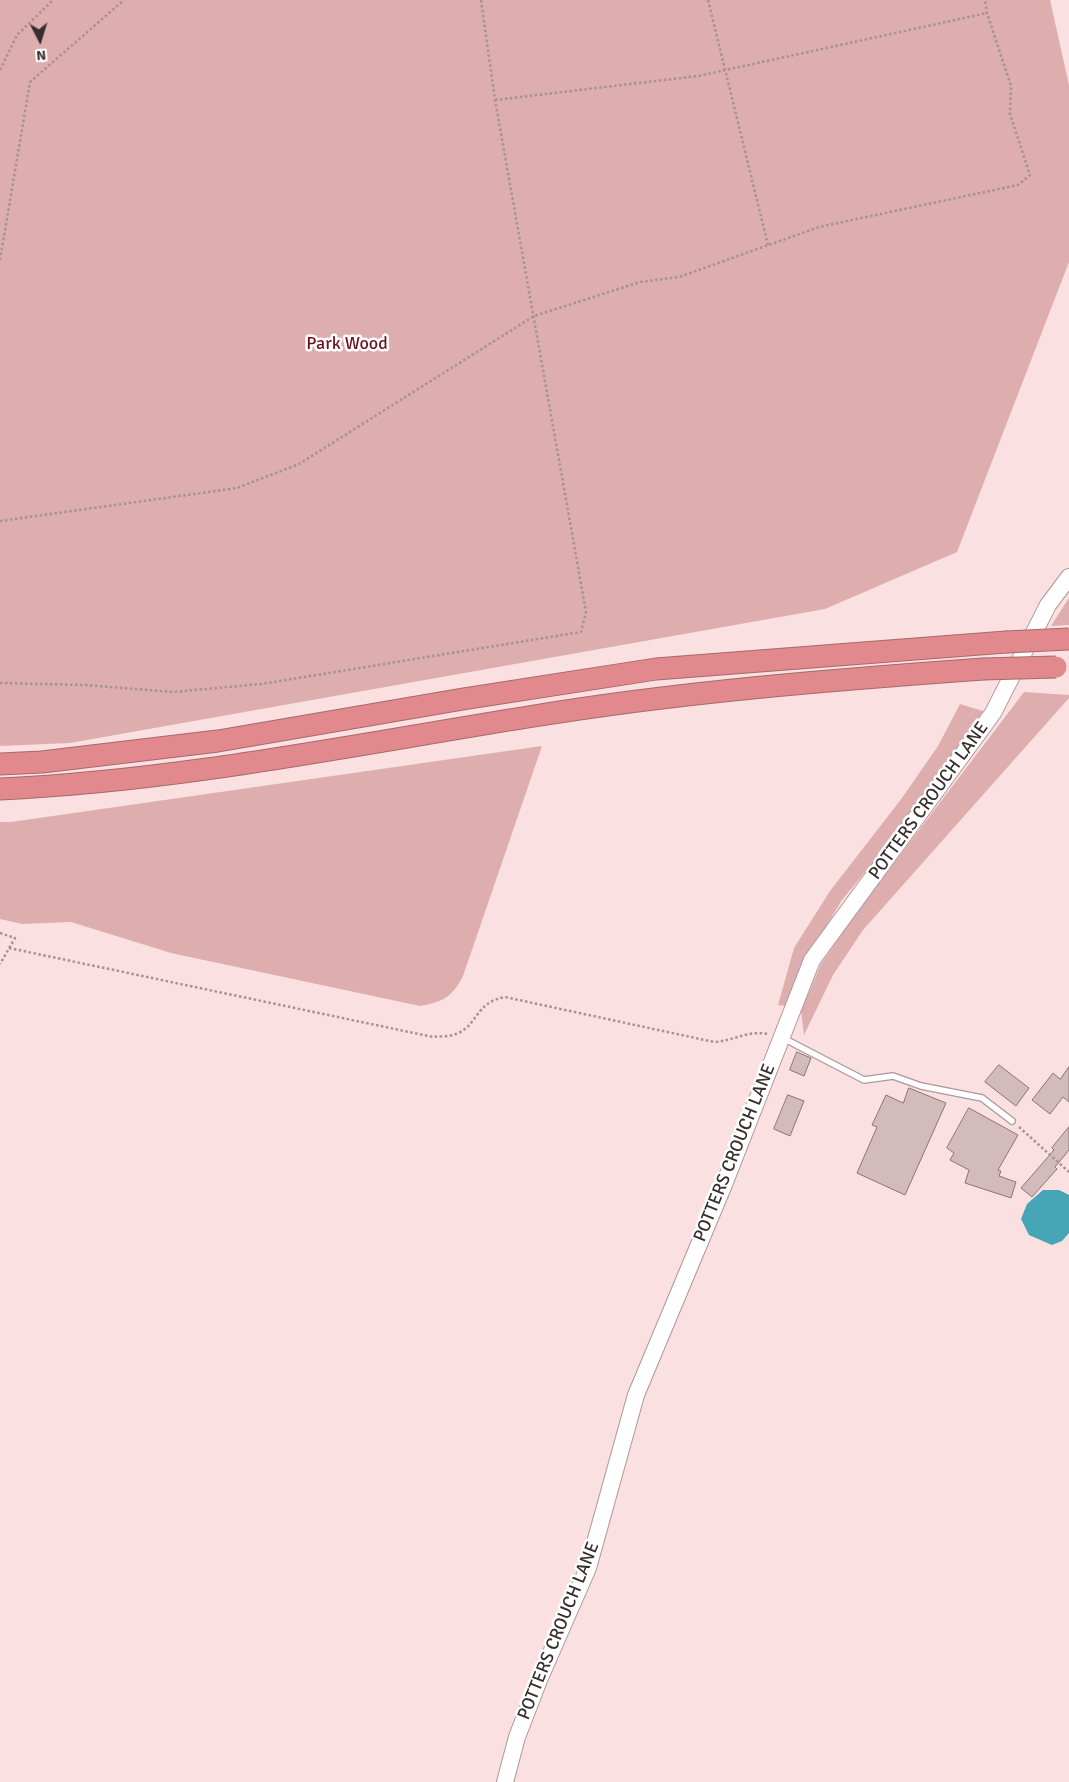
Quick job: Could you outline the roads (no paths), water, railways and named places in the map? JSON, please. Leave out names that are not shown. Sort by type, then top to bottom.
[{"type":"highway","points":[[0,764],[42,762],[218,741],[463,699],[656,669],[1006,642],[1069,639]]},
{"type":"highway","points":[[0,790],[41,788],[270,762],[528,717],[675,695],[983,669],[1062,667]]},
{"type":"street","name":"POTTERS CROUCH LANE","points":[[505,1782],[517,1737],[539,1680],[588,1568],[636,1395],[723,1187],[812,960],[993,713],[1048,605],[1069,577]]},
{"type":"lane","points":[[782,1037],[864,1080],[894,1076],[921,1086],[982,1098],[1012,1121]]},
{"type":"water","points":[[1043,1190],[1059,1190],[1069,1195],[1069,1233],[1062,1241],[1052,1245],[1029,1235],[1021,1219],[1027,1204]]},
{"type":"park label","name":"Park Wood","points":[[347,344]]}]
